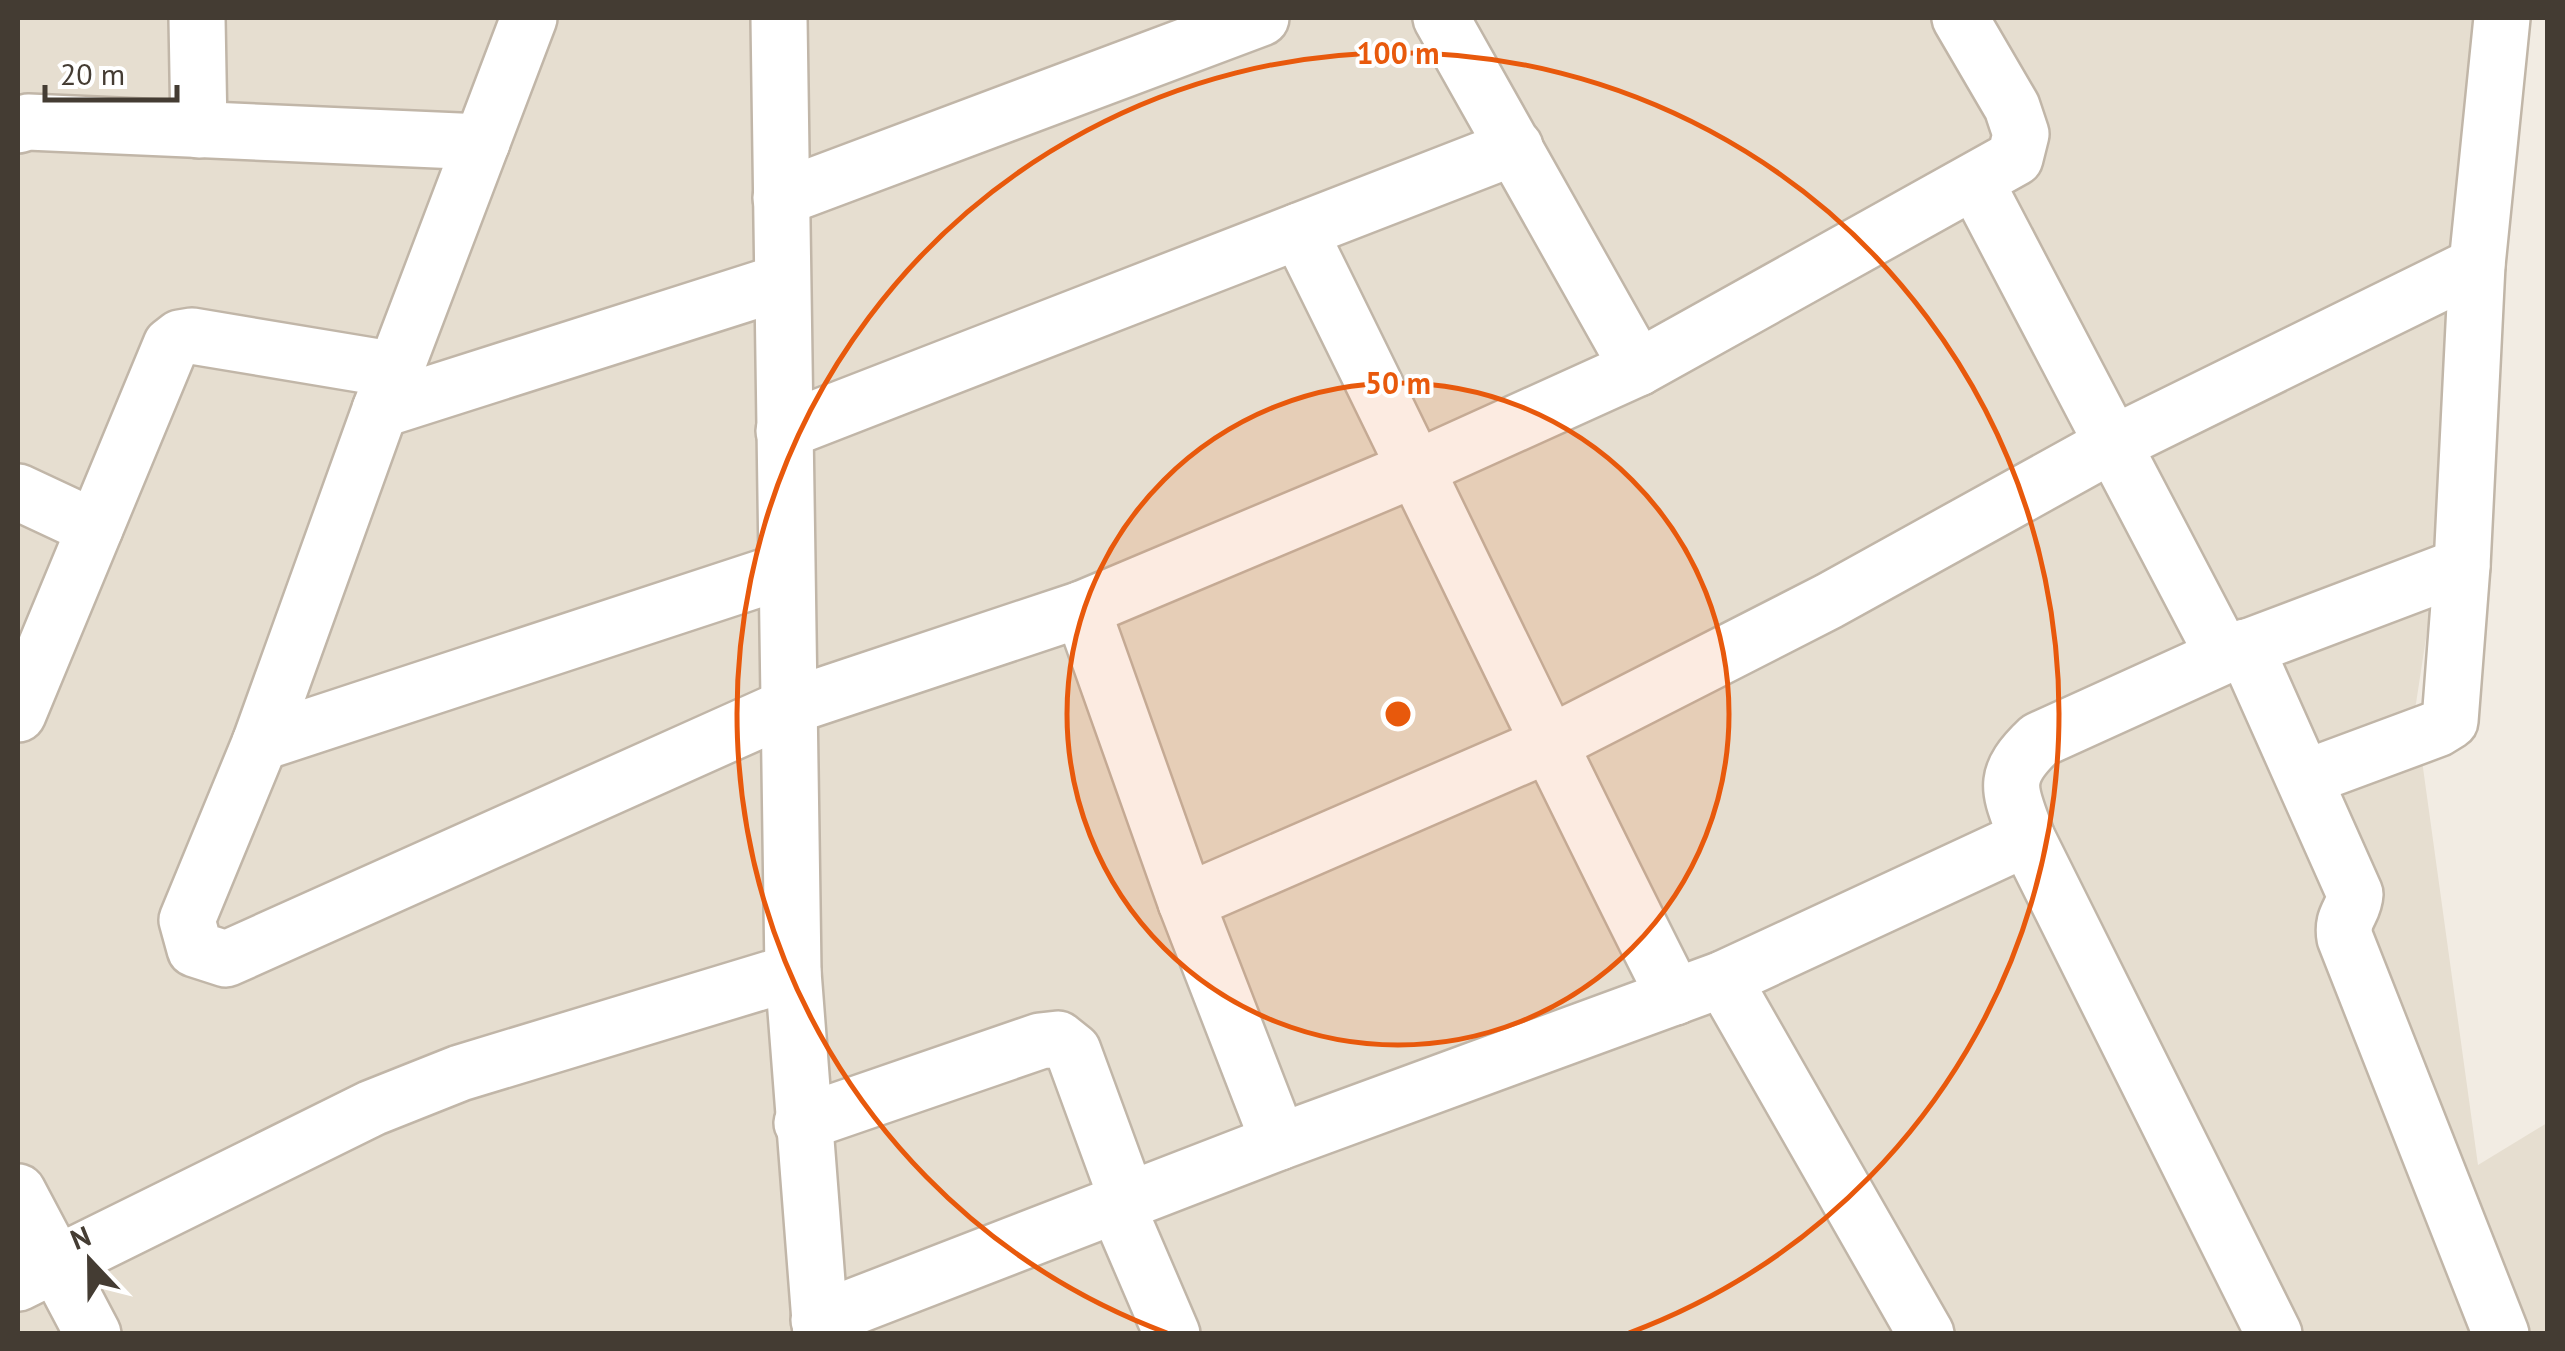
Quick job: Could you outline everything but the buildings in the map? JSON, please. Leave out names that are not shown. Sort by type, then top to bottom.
[{"type":"street","points":[[197,18],[199,130]]},
{"type":"street","points":[[529,18],[260,742],[188,920],[195,950],[226,959],[788,708],[1082,608],[1417,468],[1638,368],[2014,158],[2022,134],[2012,107],[1960,18]]},
{"type":"street","points":[[779,18],[792,972],[820,1327],[1279,1142],[1699,988],[2027,838]]},
{"type":"street","points":[[781,198],[1261,18]]},
{"type":"street","points":[[1441,18],[1638,368]]},
{"type":"street","points":[[2305,778],[2438,729],[2450,721],[2477,265],[2502,18]]},
{"type":"street","points":[[18,126],[28,122],[482,142]]},
{"type":"street","points":[[784,431],[1514,148]]},
{"type":"street","points":[[1974,181],[2112,445],[2305,778],[2354,894],[2354,902],[2342,923],[2344,938],[2501,1334]]},
{"type":"street","points":[[1299,232],[1417,468],[1547,745],[1699,988],[1926,1334]]},
{"type":"street","points":[[1186,902],[1547,745],[1829,601],[2112,445],[2477,265]]},
{"type":"street","points":[[18,714],[171,346],[180,338],[192,336],[388,390],[782,282]]},
{"type":"street","points":[[18,492],[94,528]]},
{"type":"street","points":[[2274,1334],[2027,838],[2008,786],[2017,761],[2039,740],[2234,652],[2462,566]]},
{"type":"street","points":[[260,742],[786,570]]},
{"type":"street","points":[[1082,608],[1186,902],[1279,1142]]},
{"type":"street","points":[[37,1275],[372,1108],[460,1073],[792,972]]},
{"type":"street","points":[[802,1123],[1040,1041],[1058,1039],[1073,1051],[1123,1204],[1172,1334]]},
{"type":"street","points":[[18,1192],[37,1275],[93,1334]]},
{"type":"shaded area","points":[[18,18],[2521,18],[2415,710],[2478,1165],[2547,1123],[2547,1333],[18,1333]]}]
